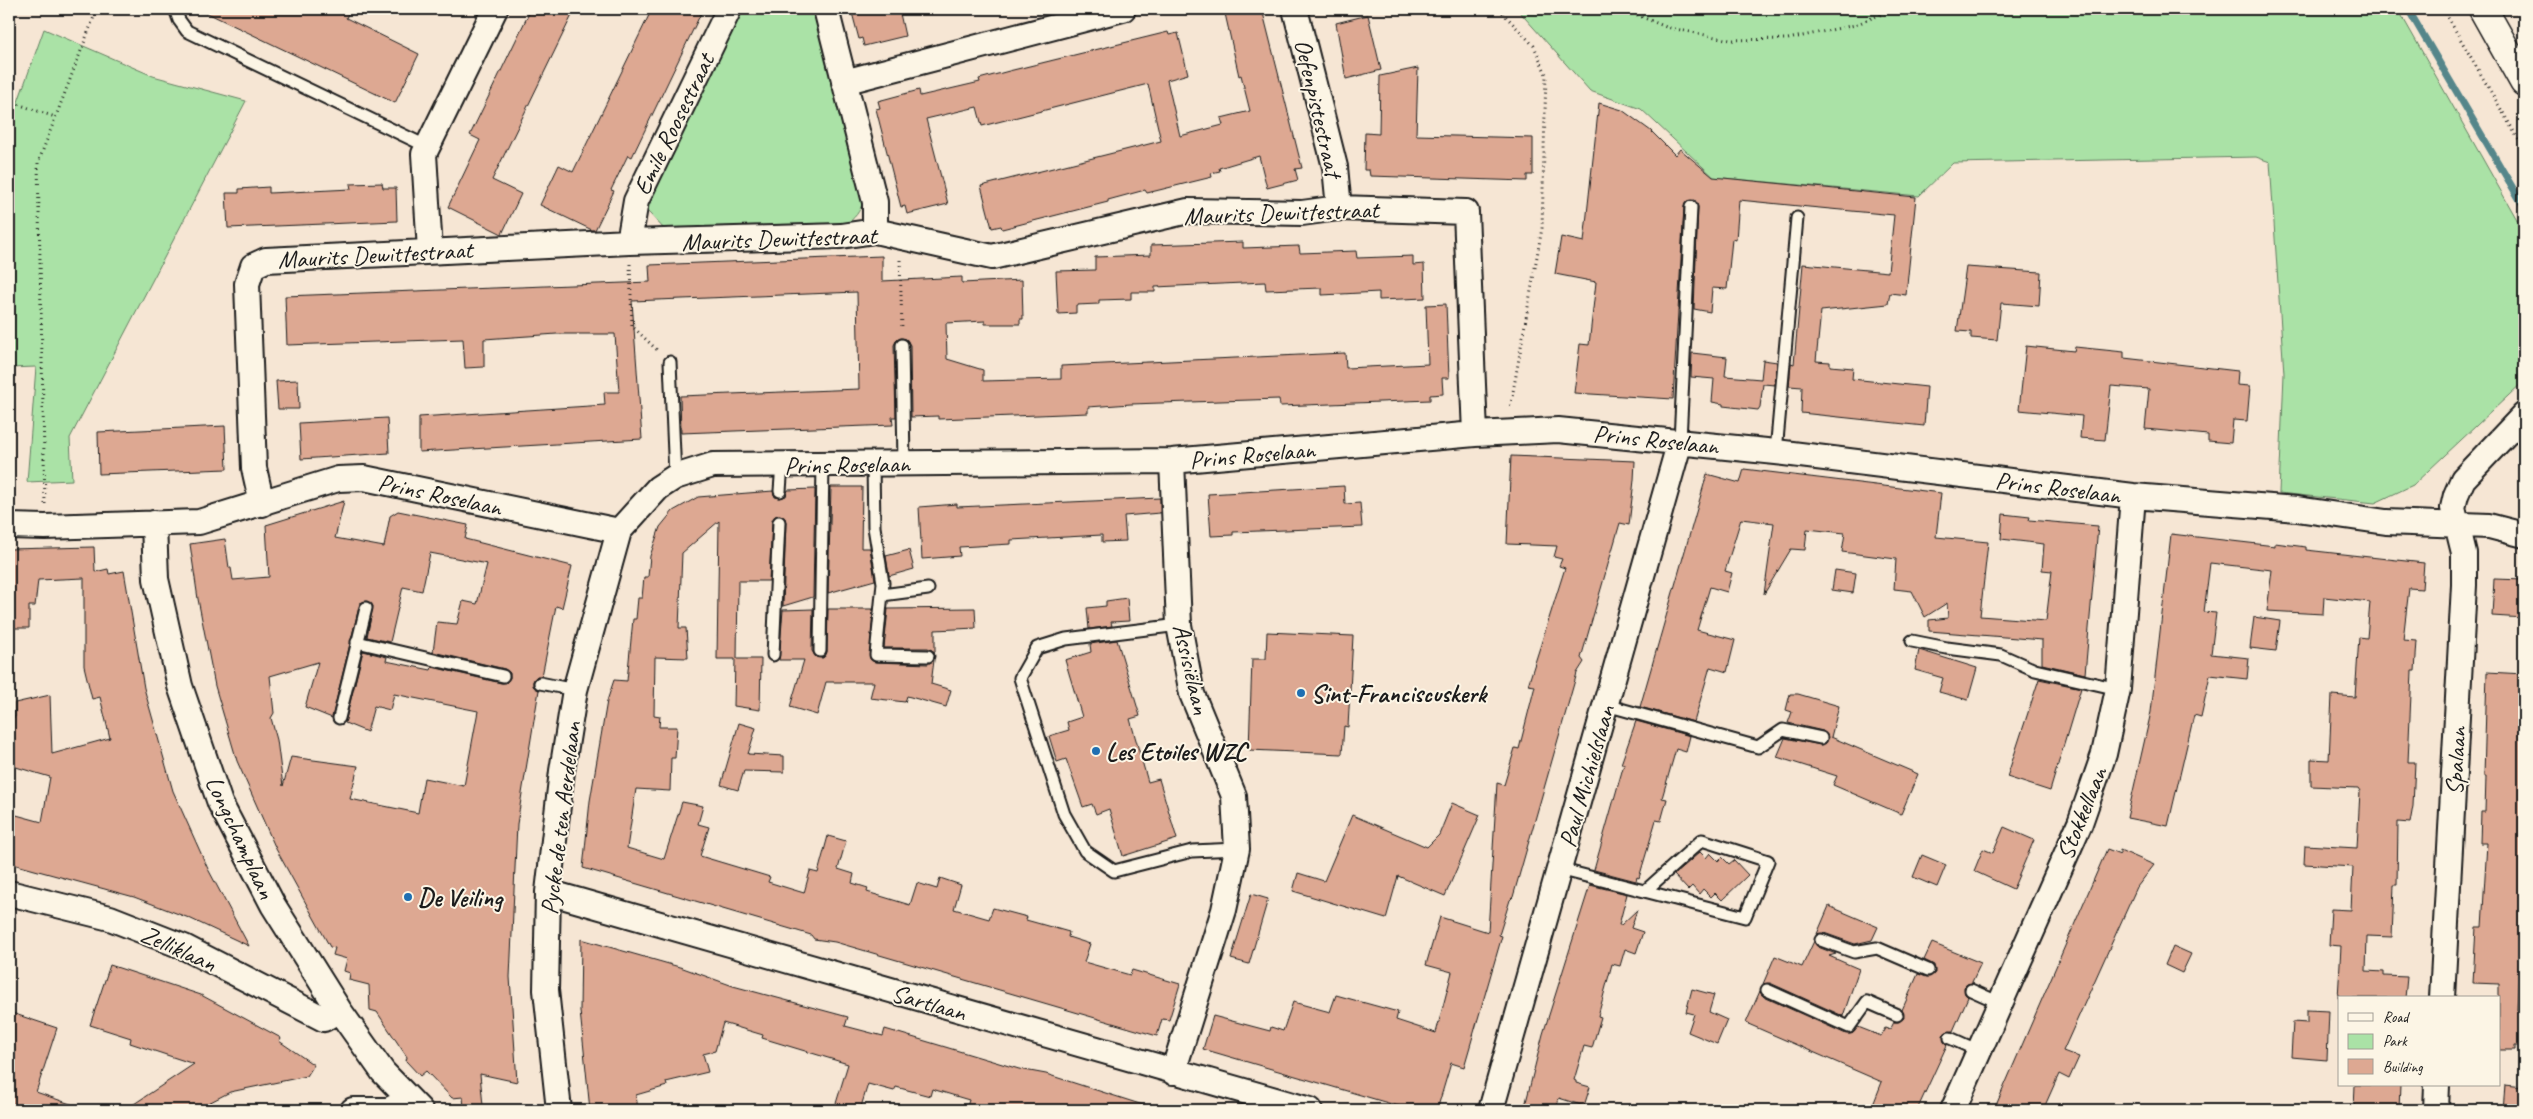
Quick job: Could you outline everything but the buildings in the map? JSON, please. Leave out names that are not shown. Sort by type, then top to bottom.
[{"type":"main road","points":[[2483,9],[2524,82]]},
{"type":"street","points":[[430,251],[424,154],[495,9]]},
{"type":"street","name":"Emile Roosestraat","points":[[629,242],[636,201],[729,9]]},
{"type":"street","points":[[826,9],[875,202],[875,231]]},
{"type":"street","points":[[844,82],[1123,9]]},
{"type":"street","name":"Oefenpistestraat","points":[[1295,9],[1335,166],[1339,208]]},
{"type":"street","name":"Maurits Dewittestraat","points":[[262,504],[254,468],[247,284],[253,266],[266,260],[629,242],[841,236],[875,231],[992,257],[1188,212],[1302,213],[1339,208],[1466,212],[1475,434]]},
{"type":"street","name":"Spalaan","points":[[2442,996],[2464,585],[2464,554],[2453,508],[2463,479],[2524,415]]},
{"type":"street","name":"Prins Roselaan","points":[[9,526],[45,527],[199,522],[338,479],[364,478],[619,531],[644,502],[674,477],[713,465],[1172,461],[1475,434],[1558,430],[1776,452],[2133,496],[2297,509],[2386,522],[2489,526],[2524,535]]},
{"type":"street","name":"Paul Michielslaan","points":[[1491,1110],[1680,441]]},
{"type":"street","name":"Assisiëlaan","points":[[1172,461],[1179,625],[1192,694],[1234,796],[1237,849],[1224,910],[1173,1072]]},
{"type":"street","name":"Stokkellaan","points":[[1954,1110],[2080,823],[2104,754],[2118,689],[2133,496]]},
{"type":"street","name":"Longchamplaan","points":[[154,523],[156,579],[178,677],[220,803],[273,905],[339,1010],[383,1072],[414,1105]]},
{"type":"street","name":"Pycke de ten Aerdelaan","points":[[559,1110],[546,990],[548,892],[562,771],[576,690],[619,531]]},
{"type":"street","name":"Zelliklaan","points":[[9,892],[110,918],[184,947],[324,1019],[339,1010]]},
{"type":"street","name":"Sartlaan","points":[[548,892],[1310,1110]]},
{"type":"street","points":[[2436,1110],[2437,1086]]},
{"type":"street","points":[[353,1110],[388,1110],[414,1105]]},
{"type":"lane","points":[[175,9],[188,31],[428,148]]},
{"type":"lane","points":[[1680,441],[1691,207]]},
{"type":"lane","points":[[1776,452],[1797,218]]},
{"type":"lane","points":[[902,345],[904,463]]},
{"type":"lane","points":[[670,362],[674,477]]},
{"type":"lane","points":[[780,491],[782,464]]},
{"type":"lane","points":[[820,651],[823,464]]},
{"type":"lane","points":[[873,464],[874,527],[883,582],[876,655],[928,656]]},
{"type":"lane","points":[[773,655],[779,522]]},
{"type":"lane","points":[[882,595],[928,590]]},
{"type":"lane","points":[[339,718],[366,608]]},
{"type":"lane","points":[[1179,625],[1066,639],[1052,643],[1037,648],[1020,678],[1064,814],[1085,852],[1114,872],[1192,851],[1237,849]]},
{"type":"lane","points":[[1912,641],[1946,648],[2001,655],[2036,670],[2118,689]]},
{"type":"lane","points":[[358,642],[503,676]]},
{"type":"lane","points":[[540,683],[576,690]]},
{"type":"lane","points":[[1606,705],[1758,747],[1784,730],[1820,738]]},
{"type":"lane","points":[[1559,869],[1744,917],[1768,861],[1702,840],[1645,891]]},
{"type":"lane","points":[[1822,940],[1854,952],[1877,948],[1928,970]]},
{"type":"lane","points":[[1767,990],[1849,1027],[1867,1002],[1897,1015]]},
{"type":"lane","points":[[1971,990],[2000,1003]]},
{"type":"lane","points":[[1950,1038],[1979,1051]]},
{"type":"path","points":[[45,527],[38,163],[97,9]]},
{"type":"path","points":[[1499,9],[1534,46],[1546,74],[1542,228],[1506,432]]},
{"type":"path","points":[[1623,9],[1666,27],[1730,40],[1788,39],[1855,25],[1894,9]]},
{"type":"path","points":[[2443,9],[2524,149]]},
{"type":"path","points":[[9,101],[55,117]]},
{"type":"path","points":[[900,237],[902,345]]},
{"type":"path","points":[[629,242],[632,326],[670,362]]},
{"type":"green space","points":[[738,9],[802,9],[820,19],[863,201],[857,214],[845,225],[667,232],[649,213],[646,200]]},
{"type":"green space","points":[[1517,9],[2398,9],[2524,232],[2524,381],[2413,485],[2375,503],[2279,493],[2284,374],[2270,162],[2256,157],[1953,163],[1919,196],[1723,178],[1719,182],[1641,109],[1590,91]]},
{"type":"green space","points":[[44,29],[153,76],[246,101],[70,438],[72,480],[27,482],[36,367],[9,368],[9,127]]},
{"type":"waterway","points":[[2408,9],[2524,207]]},
{"type":"place","name":"Sint-Franciscuskerk","points":[[1301,693]]},
{"type":"place","name":"Les Etoiles WZC","points":[[1096,751]]},
{"type":"place","name":"De Veiling","points":[[408,897]]}]
